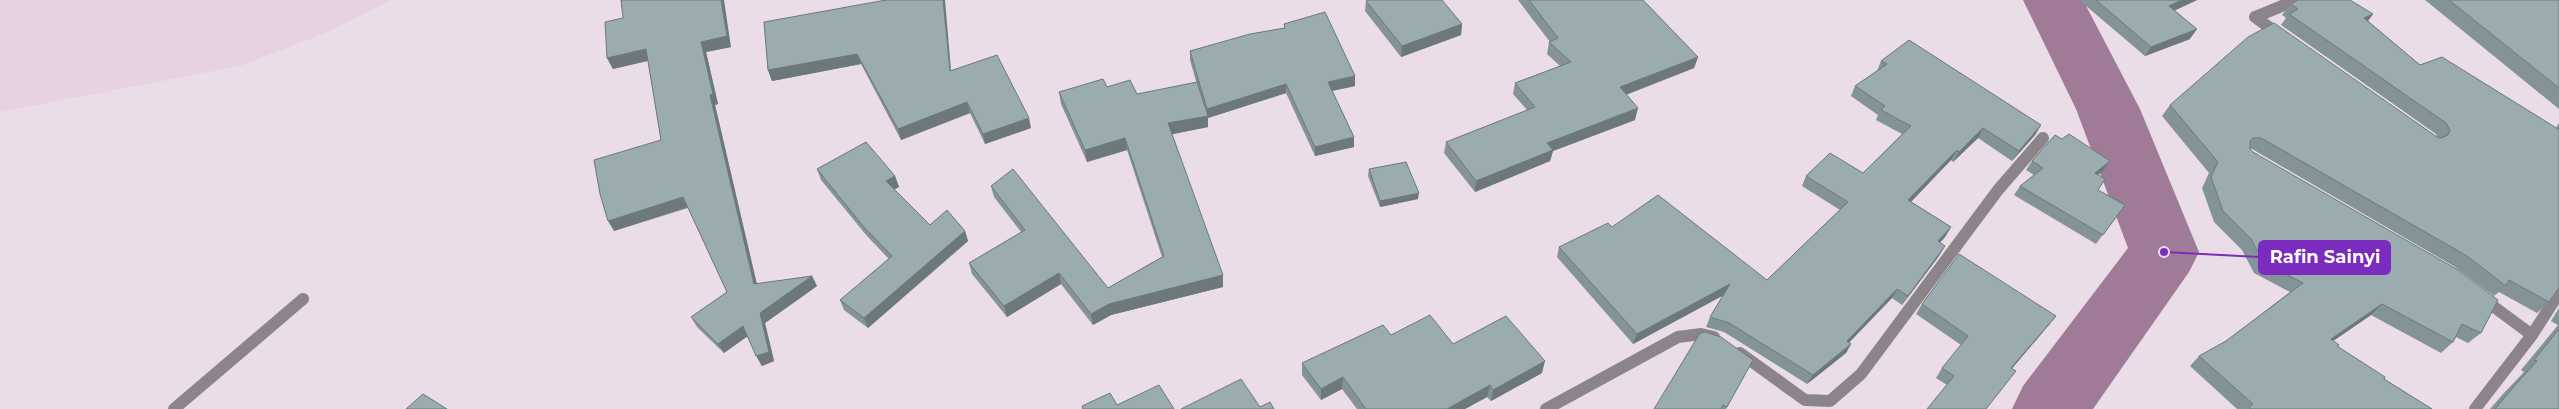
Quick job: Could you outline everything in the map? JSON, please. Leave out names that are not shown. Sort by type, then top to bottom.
[{"type":"street","points":[[2294,45],[2255,17],[2297,0]]},
{"type":"street","points":[[1546,409],[1678,337],[1701,334],[1720,339],[1804,400],[1830,401],[1861,374],[1998,190],[2043,138]]},
{"type":"street","points":[[2473,290],[2532,335]]},
{"type":"street","points":[[2475,409],[2532,335],[2559,293]]},
{"type":"street","points":[[174,409],[303,299]]},
{"type":"shaded area","points":[[0,0],[391,0],[323,34],[240,66],[0,112]]},
{"type":"building","points":[[621,0],[721,0],[727,36],[701,42],[713,94],[710,95],[754,284],[812,276],[760,313],[769,352],[756,356],[743,326],[718,344],[691,317],[727,292],[683,197],[608,221],[600,194],[594,160],[661,140],[646,49],[607,58],[605,22],[623,18]]},
{"type":"building","points":[[886,0],[943,0],[950,71],[997,55],[1029,118],[983,134],[967,102],[898,129],[857,54],[768,70],[764,22]]},
{"type":"building","points":[[1442,0],[1462,24],[1402,46],[1366,1]]},
{"type":"building","points":[[1529,0],[1643,0],[1698,57],[1620,87],[1638,108],[1547,143],[1553,150],[1476,181],[1446,142],[1535,107],[1515,83],[1571,62],[1549,42],[1558,38]]},
{"type":"building","points":[[2096,0],[2182,0],[2169,6],[2197,29],[2151,47]]},
{"type":"building","points":[[2298,0],[2350,0],[2373,14],[2364,18],[2420,65],[2442,57],[2559,128],[2559,288],[2549,302],[2509,280],[2506,286],[2467,256],[2261,138],[2253,138],[2250,141],[2250,149],[2253,152],[2458,270],[2498,300],[2481,333],[2462,324],[2453,342],[2382,304],[2331,339],[2339,345],[2337,346],[2385,377],[2384,379],[2432,409],[2251,409],[2249,407],[2253,404],[2199,356],[2226,341],[2303,283],[2264,263],[2251,239],[2223,211],[2211,177],[2218,162],[2170,105],[2248,37],[2274,23],[2437,137],[2441,138],[2448,135],[2450,130],[2446,123],[2289,14],[2298,9],[2291,4]]},
{"type":"building","points":[[2449,0],[2559,0],[2559,88]]},
{"type":"building","points":[[1325,12],[1355,76],[1328,82],[1354,137],[1315,147],[1286,84],[1207,109],[1190,51],[1250,34],[1285,28],[1284,24]]},
{"type":"building","points":[[1909,40],[2041,125],[2019,151],[1983,128],[1959,152],[1957,150],[1908,200],[1951,227],[1938,241],[1945,246],[1908,296],[1897,289],[1847,341],[1851,344],[1813,375],[1729,323],[1710,317],[1730,284],[1637,334],[1559,247],[1608,223],[1612,227],[1658,195],[1767,280],[1848,202],[1806,176],[1830,153],[1863,173],[1911,126],[1881,110],[1885,106],[1855,86],[1887,64],[1881,61]]},
{"type":"building","points":[[1103,79],[1107,87],[1130,80],[1137,94],[1197,82],[1208,116],[1168,123],[1223,275],[1109,304],[1091,314],[1059,273],[1004,306],[969,263],[1025,230],[991,186],[1013,169],[1108,288],[1164,256],[1125,138],[1085,150],[1059,92]]},
{"type":"building","points":[[2069,134],[2110,161],[2095,173],[2105,179],[2098,190],[2125,205],[2103,235],[2020,186],[2043,168],[2032,161],[2055,135],[2062,139]]},
{"type":"building","points":[[866,142],[895,176],[886,181],[930,225],[947,210],[965,231],[864,318],[840,300],[892,256],[863,226],[817,169]]},
{"type":"building","points":[[1406,162],[1419,193],[1380,201],[1369,169]]},
{"type":"building","points":[[1959,254],[2056,316],[2011,368],[2016,371],[1986,409],[1927,409],[1954,376],[1942,368],[1968,336],[1922,304]]},
{"type":"building","points":[[1430,315],[1453,344],[1506,316],[1545,361],[1493,390],[1490,385],[1447,409],[1366,409],[1343,377],[1321,389],[1302,363],[1383,325],[1391,335]]},
{"type":"building","points":[[2559,329],[2559,409],[2495,409],[2537,361],[2534,360]]},
{"type":"building","points":[[1705,332],[1721,337],[1753,360],[1727,407],[1723,405],[1721,409],[1654,409],[1700,333]]},
{"type":"building","points":[[1241,379],[1260,407],[1270,402],[1274,409],[1181,409]]},
{"type":"building","points":[[1159,385],[1174,409],[1083,409],[1082,406],[1110,393],[1117,405]]},
{"type":"building","points":[[423,394],[447,409],[406,409]]},
{"type":"waterway","points":[[2050,409],[2164,252],[2108,109],[2053,0]]},
{"type":"place","name":"Rafin Sainyi","points":[[2164,252]]}]
